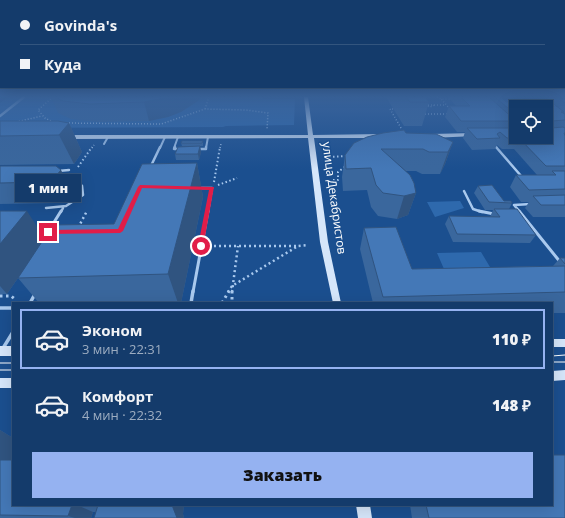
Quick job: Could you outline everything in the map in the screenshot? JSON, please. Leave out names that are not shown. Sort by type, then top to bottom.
[{"type":"street","name":"улица Декабристов","points":[[308,121],[324,242],[337,302]]},
{"type":"street","points":[[425,136],[478,135]]},
{"type":"street","points":[[62,137],[386,136]]},
{"type":"street","points":[[553,344],[565,344]]},
{"type":"street","points":[[0,352],[12,351]]},
{"type":"street","points":[[553,376],[565,375]]},
{"type":"street","points":[[0,383],[12,382]]},
{"type":"street","points":[[363,506],[365,518]]},
{"type":"lane","points":[[104,144],[108,137]]},
{"type":"lane","points":[[147,174],[165,137]]},
{"type":"lane","points":[[178,137],[174,149],[187,149]]},
{"type":"lane","points":[[193,149],[206,149],[208,137]]},
{"type":"lane","points":[[494,145],[525,180]]},
{"type":"lane","points":[[53,171],[69,170]]},
{"type":"lane","points":[[46,208],[63,207],[73,204],[82,195],[82,186],[78,182],[62,182]]},
{"type":"lane","points":[[191,302],[212,188],[196,188]]},
{"type":"lane","points":[[464,191],[473,210],[488,214],[501,214]]},
{"type":"lane","points":[[536,204],[514,204],[565,268]]},
{"type":"lane","points":[[48,232],[63,207]]},
{"type":"lane","points":[[515,214],[522,214]]},
{"type":"lane","points":[[33,232],[56,232]]},
{"type":"lane","points":[[31,302],[37,290]]},
{"type":"lane","points":[[0,308],[12,308]]},
{"type":"lane","points":[[0,352],[12,334]]},
{"type":"path","points":[[11,123],[19,121]]},
{"type":"path","points":[[53,121],[57,123]]},
{"type":"path","points":[[64,123],[161,124],[169,121]]},
{"type":"path","points":[[267,130],[268,121]]},
{"type":"path","points":[[397,121],[401,128]]},
{"type":"path","points":[[78,167],[96,143]]},
{"type":"path","points":[[214,182],[222,143]]},
{"type":"path","points":[[85,146],[93,146]]},
{"type":"path","points":[[329,158],[352,156]]},
{"type":"path","points":[[333,180],[338,180],[338,172],[351,162]]},
{"type":"path","points":[[224,182],[237,178]]},
{"type":"path","points":[[82,231],[85,226],[79,226],[87,211]]},
{"type":"path","points":[[214,246],[308,245]]},
{"type":"path","points":[[232,302],[232,286],[238,246]]},
{"type":"path","points":[[223,302],[232,286],[298,246]]},
{"type":"path","points":[[0,296],[11,296],[19,302]]},
{"type":"shaded area","points":[[0,121],[294,121],[294,125],[223,127],[0,128]]},
{"type":"shaded area","points":[[460,201],[464,208],[435,217],[427,202]]},
{"type":"shaded area","points":[[481,252],[490,267],[444,269],[437,253]]},
{"type":"building","points":[[0,121],[59,121],[69,123],[59,135],[0,136]]},
{"type":"building","points":[[563,127],[565,128],[565,166],[546,166],[525,144],[553,144],[553,128]]},
{"type":"building","points":[[467,128],[509,128],[509,138],[500,132],[497,134],[500,138],[477,139]]},
{"type":"building","points":[[404,130],[406,133],[436,134],[453,142],[448,152],[429,152],[423,149],[381,149],[410,175],[414,183],[416,193],[404,196],[383,193],[376,185],[371,168],[346,169],[345,155],[354,143],[367,137]]},
{"type":"building","points":[[182,141],[203,141],[202,143],[181,143]]},
{"type":"building","points":[[200,146],[198,154],[175,154],[178,147]]},
{"type":"building","points":[[197,163],[168,274],[18,278],[53,225],[114,224],[142,164]]},
{"type":"building","points":[[0,166],[56,166],[61,170],[55,177],[45,182],[0,183]]},
{"type":"building","points":[[552,171],[565,171],[565,189],[529,190],[516,175],[556,175]]},
{"type":"building","points":[[492,185],[504,201],[511,201],[512,203],[489,202],[478,186]]},
{"type":"building","points":[[565,195],[565,205],[541,205],[533,196]]},
{"type":"building","points":[[494,209],[517,209],[536,235],[457,234],[449,216],[500,217]]},
{"type":"building","points":[[0,211],[27,211],[0,244]]},
{"type":"building","points":[[396,227],[412,269],[565,266],[565,292],[383,297],[364,228]]},
{"type":"building","points":[[560,258],[565,258],[565,264]]},
{"type":"building","points":[[553,455],[565,455],[565,518],[429,518],[426,506],[553,506]]},
{"type":"building","points":[[0,460],[12,460],[12,506],[72,506],[68,516],[0,515]]},
{"type":"building","points":[[98,506],[172,506],[177,518],[94,518]]},
{"type":"tram line","points":[[553,356],[565,355]]},
{"type":"tram line","points":[[553,362],[565,362]]},
{"type":"tram line","points":[[0,363],[12,363]]},
{"type":"tram line","points":[[0,370],[12,370]]},
{"type":"route","points":[[48,232],[120,231],[140,187],[212,188],[201,246]]}]
